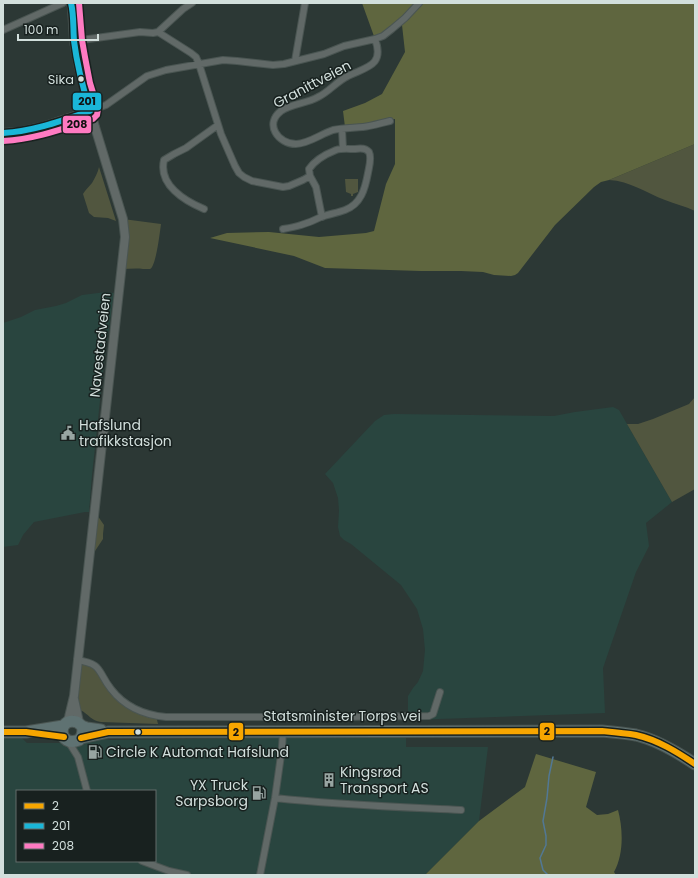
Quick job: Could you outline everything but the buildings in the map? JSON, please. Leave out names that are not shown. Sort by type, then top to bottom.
[{"type":"highway","points":[[73,721],[80,724],[83,732],[73,739],[62,732],[65,724],[73,721]]},
{"type":"highway","name":"Statsminister Torps vei","points":[[3,732],[44,730],[65,724]]},
{"type":"highway","name":"Statsminister Torps vei","points":[[80,724],[87,728],[108,732]]},
{"type":"highway","name":"Statsminister Torps vei","points":[[26,732],[73,739],[108,732],[613,732],[637,735],[664,745],[695,764]]},
{"type":"street","points":[[3,30],[63,3]]},
{"type":"street","name":"Navestadveien","points":[[65,724],[69,717],[74,696],[125,237],[122,219],[79,68],[74,41],[71,3]]},
{"type":"street","points":[[74,41],[140,32],[158,32],[183,9],[192,3]]},
{"type":"street","points":[[295,61],[305,3]]},
{"type":"street","points":[[3,134],[42,127],[99,108],[113,101],[147,76],[166,70],[223,60],[273,65],[284,64],[324,54],[344,46],[375,39],[383,36],[392,29],[419,3]]},
{"type":"street","points":[[158,32],[196,57],[218,125],[239,173],[252,181],[283,187],[289,186],[310,176]]},
{"type":"street","name":"Granittveien","points":[[375,39],[378,47],[378,53],[377,58],[372,64],[367,68],[347,77],[317,98],[280,112],[275,118],[274,132],[284,141],[291,144],[298,144],[333,130],[364,127],[390,121]]},
{"type":"street","points":[[204,209],[182,198],[176,192],[164,175],[163,165],[164,160],[186,148],[218,125]]},
{"type":"street","points":[[342,129],[343,149]]},
{"type":"street","points":[[283,229],[302,225],[353,207],[359,200],[364,189],[371,158],[366,149],[336,150],[319,159],[309,169],[310,176],[316,187],[322,217]]},
{"type":"street","points":[[77,660],[94,664],[99,669],[112,690],[133,708],[146,714],[160,716],[429,716],[435,711],[440,692]]},
{"type":"street","name":"Navestadveien","points":[[74,696],[80,724]]},
{"type":"street","points":[[260,875],[275,798],[283,731]]},
{"type":"street","points":[[73,739],[87,790]]},
{"type":"street","points":[[73,739],[78,758]]},
{"type":"street","points":[[275,798],[380,807],[461,810]]},
{"type":"street","points":[[145,862],[169,871],[187,875]]},
{"type":"shaded area","points":[[695,144],[695,211],[631,185],[609,180]]},
{"type":"shaded area","points":[[99,167],[116,221],[108,218],[94,217],[89,213],[83,194],[92,183]]},
{"type":"shaded area","points":[[345,179],[358,179],[358,192],[353,194],[353,196],[346,192]]},
{"type":"shaded area","points":[[123,219],[161,224],[156,256],[150,269],[122,269]]},
{"type":"shaded area","points":[[106,292],[114,293],[104,363],[89,512],[34,522],[23,535],[18,545],[3,547],[3,323],[21,317],[35,310],[66,303],[82,295]]},
{"type":"shaded area","points":[[695,397],[695,489],[672,502],[627,424],[638,424],[653,419],[689,404]]},
{"type":"shaded area","points":[[613,407],[619,410],[672,502],[646,523],[649,546],[636,572],[603,668],[605,713],[410,720],[408,716],[408,696],[418,682],[423,671],[425,650],[423,629],[417,609],[401,585],[340,536],[338,527],[338,498],[333,483],[325,474],[375,421],[384,415],[554,416]]},
{"type":"shaded area","points":[[95,512],[104,525],[103,539],[95,551],[90,555]]},
{"type":"shaded area","points":[[77,660],[94,664],[123,701],[156,716],[158,724],[101,722],[92,719],[80,710],[78,702]]},
{"type":"shaded area","points":[[3,736],[20,736],[27,743],[88,743],[100,738],[111,740],[406,736],[406,747],[488,747],[479,821],[425,875],[3,875]]},
{"type":"green space","points":[[362,3],[695,3],[695,144],[601,182],[594,187],[555,225],[518,273],[511,276],[461,271],[325,268],[294,256],[210,238],[227,233],[269,232],[319,237],[374,231],[386,184],[395,164],[395,119],[345,127],[343,111],[365,103],[382,94],[405,52],[402,25],[400,23],[375,39]]},
{"type":"green space","points":[[536,754],[596,772],[586,807],[597,815],[608,814],[618,810],[622,841],[620,857],[614,872],[616,875],[425,875],[479,821],[525,787]]},
{"type":"waterway","points":[[548,875],[543,870],[540,858],[546,845],[543,821],[553,757]]},
{"type":"transit line","name":"201","points":[[3,133],[37,128],[90,111],[77,59],[71,3]]},
{"type":"transit line","name":"208","points":[[3,141],[49,133],[93,119],[97,115],[98,109],[90,83],[82,40],[79,3]]},
{"type":"transit line","name":"2","points":[[81,738],[108,732],[602,731],[644,737],[660,743],[695,764]]},
{"type":"transit line","name":"2","points":[[3,732],[26,732],[64,737]]},
{"type":"place","name":"Sika","points":[[81,79]]},
{"type":"place","name":"Hafslund trafikkstasjon","points":[[68,433]]},
{"type":"place","name":"Circle K Automat Hafslund","points":[[95,752]]},
{"type":"place","name":"Kingsrød Transport AS","points":[[329,780]]},
{"type":"place","name":"YX Truck Sarpsborg","points":[[259,793]]}]
